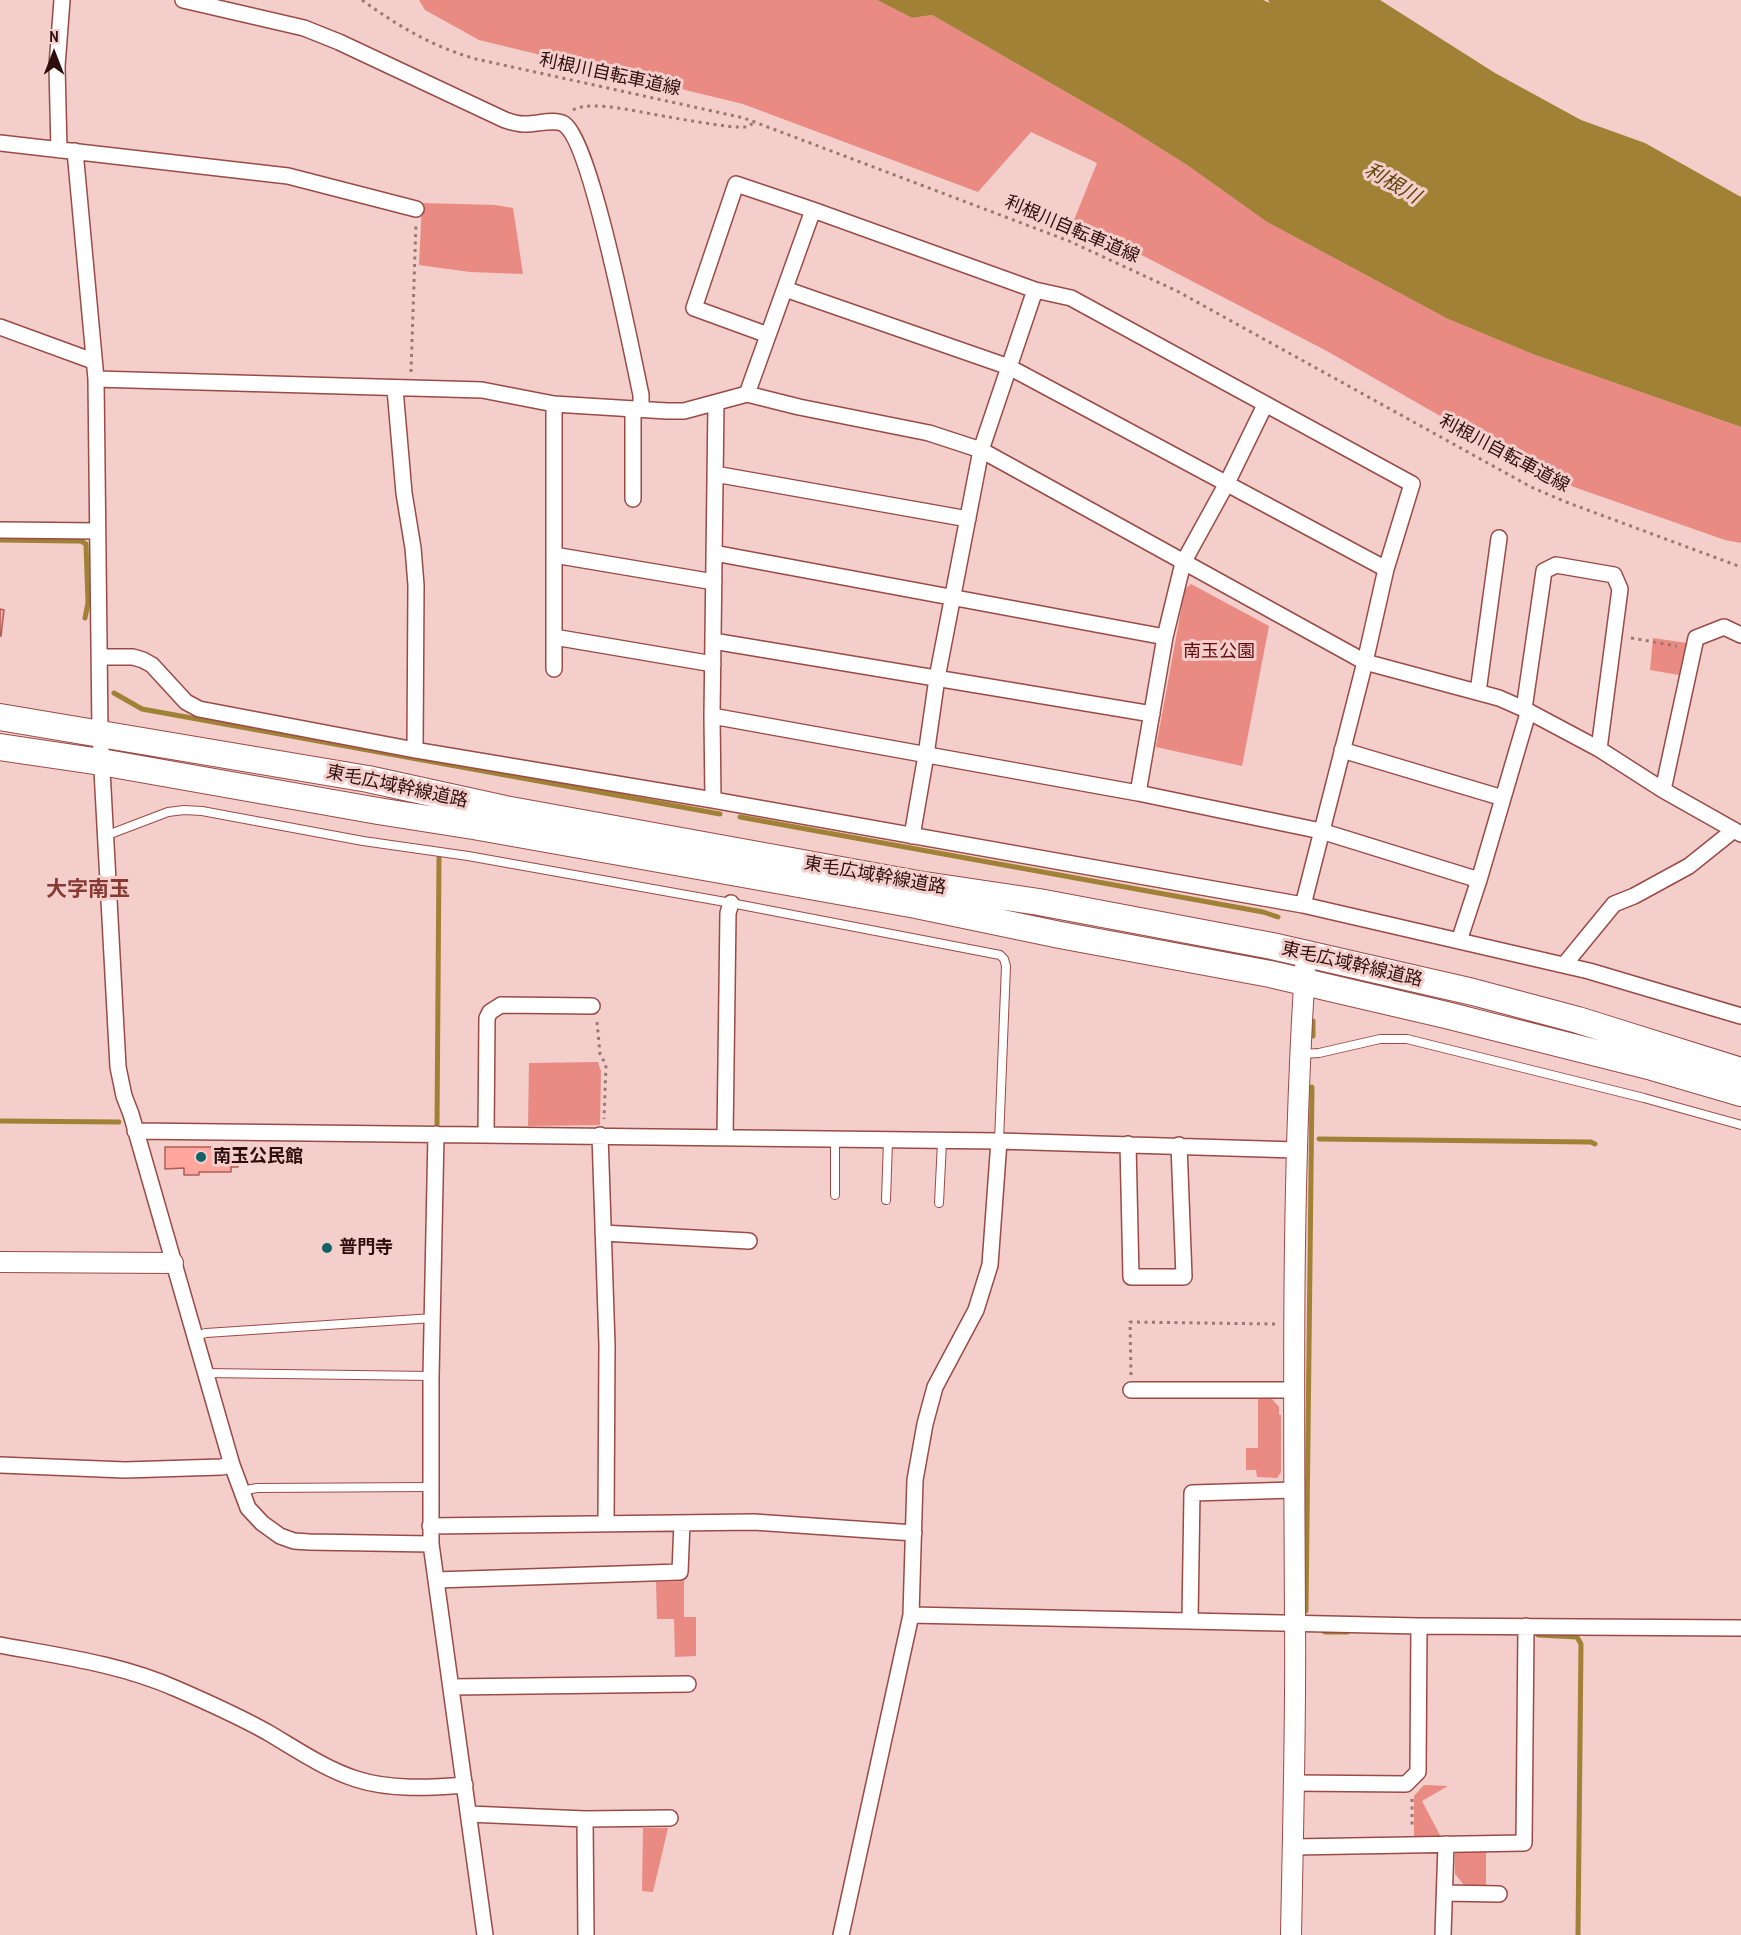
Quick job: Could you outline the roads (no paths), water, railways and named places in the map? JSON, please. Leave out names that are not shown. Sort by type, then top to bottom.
[{"type":"highway","name":"東毛広域幹線道路","points":[[0,717],[368,779],[505,809],[906,882],[1039,902],[1306,954],[1473,992],[1578,1020],[1741,1071]]},
{"type":"highway","name":"東毛広域幹線道路","points":[[0,747],[101,762],[378,812],[485,828],[904,903],[1270,974],[1652,1067],[1741,1093]]},
{"type":"street","points":[[59,150],[57,66],[62,0]]},
{"type":"street","points":[[183,0],[304,28],[506,120],[525,124],[557,122],[567,126],[582,156],[605,231],[641,395],[637,409],[633,499]]},
{"type":"street","points":[[0,143],[288,176],[416,209]]},
{"type":"street","points":[[75,151],[96,379],[101,762],[118,1067],[124,1096],[232,1465],[248,1508],[272,1531],[288,1539],[309,1542],[430,1544]]},
{"type":"street","points":[[768,335],[694,308],[736,184],[1035,290],[1071,298],[1412,484],[1386,569],[1365,662],[1303,905]]},
{"type":"street","points":[[747,394],[813,210]]},
{"type":"street","points":[[784,289],[1009,368],[1386,569]]},
{"type":"street","points":[[912,836],[937,678],[981,450],[1035,290]]},
{"type":"street","points":[[0,327],[93,361]]},
{"type":"street","points":[[96,379],[482,390],[554,404],[684,411],[747,394],[799,407],[929,432],[981,450],[1365,662],[1499,698],[1599,748],[1664,790],[1737,832],[1689,866],[1634,896],[1614,904],[1564,965]]},
{"type":"street","points":[[403,389],[404,493],[413,548],[416,585],[415,750]]},
{"type":"street","points":[[713,801],[716,403]]},
{"type":"street","points":[[554,404],[554,669]]},
{"type":"street","points":[[1138,793],[1165,637],[1184,563],[1266,405]]},
{"type":"street","points":[[715,474],[968,519]]},
{"type":"street","points":[[0,530],[97,531]]},
{"type":"street","points":[[1478,692],[1499,538]]},
{"type":"street","points":[[714,554],[1165,637]]},
{"type":"street","points":[[554,555],[714,582]]},
{"type":"street","points":[[1459,941],[1503,798],[1526,711],[1544,571],[1556,565],[1614,575],[1620,589],[1599,748]]},
{"type":"street","points":[[1664,790],[1696,638],[1724,627],[1741,635]]},
{"type":"street","points":[[554,637],[713,664]]},
{"type":"street","points":[[713,641],[1152,714]]},
{"type":"street","points":[[100,657],[133,657],[143,660],[152,665],[186,702],[199,709],[415,750],[1303,905],[1589,970],[1741,1016]]},
{"type":"street","points":[[712,716],[1138,793],[1321,831],[1479,880]]},
{"type":"street","points":[[1342,750],[1503,798]]},
{"type":"street","points":[[725,1138],[728,913],[731,903]]},
{"type":"street","points":[[1291,1935],[1295,1622],[1296,1150],[1306,954]]},
{"type":"street","points":[[486,1135],[487,1018],[490,1012],[501,1005],[592,1006]]},
{"type":"street","points":[[135,1131],[999,1141],[1296,1150]]},
{"type":"street","points":[[436,1134],[430,1376],[430,1544],[485,1935]]},
{"type":"street","points":[[600,1136],[607,1345],[606,1523]]},
{"type":"street","points":[[841,1935],[911,1615],[915,1480],[925,1424],[935,1387],[976,1310],[990,1265],[999,1141]]},
{"type":"street","points":[[1128,1144],[1131,1277],[1184,1277],[1179,1145]]},
{"type":"street","points":[[603,1233],[749,1240]]},
{"type":"street","points":[[0,1262],[172,1263]]},
{"type":"street","points":[[1131,1390],[1295,1390]]},
{"type":"street","points":[[0,1465],[125,1470],[232,1465]]},
{"type":"street","points":[[1190,1620],[1192,1493],[1294,1490]]},
{"type":"street","points":[[430,1526],[754,1522],[914,1533]]},
{"type":"street","points":[[435,1580],[680,1572],[682,1523]]},
{"type":"street","points":[[911,1615],[1419,1626],[1741,1628]]},
{"type":"street","points":[[1293,1783],[1406,1784],[1418,1772],[1419,1626]]},
{"type":"street","points":[[1293,1847],[1524,1843],[1526,1626]]},
{"type":"street","points":[[0,1645],[92,1663],[147,1677],[249,1722],[336,1772],[357,1779],[376,1784],[400,1786],[465,1785]]},
{"type":"street","points":[[451,1687],[688,1684]]},
{"type":"street","points":[[469,1814],[585,1819],[670,1818]]},
{"type":"street","points":[[585,1819],[586,1935]]},
{"type":"street","points":[[1443,1935],[1446,1844]]},
{"type":"street","points":[[1445,1893],[1499,1894]]},
{"type":"lane","points":[[105,836],[168,812],[202,811],[363,841],[468,856],[731,903],[1000,955],[1006,966],[999,1141]]},
{"type":"lane","points":[[1301,1054],[1319,1053],[1380,1039],[1407,1039],[1644,1098],[1741,1125]]},
{"type":"lane","points":[[835,1140],[835,1195]]},
{"type":"lane","points":[[886,1200],[888,1141]]},
{"type":"lane","points":[[939,1203],[942,1142]]},
{"type":"lane","points":[[194,1336],[206,1333],[433,1318]]},
{"type":"lane","points":[[205,1373],[430,1376]]},
{"type":"lane","points":[[241,1491],[257,1488],[430,1487]]},
{"type":"water","name":"利根川","points":[[877,0],[1263,0],[1270,3],[1268,0],[1380,0],[1495,73],[1581,120],[1645,143],[1741,197],[1741,427],[1535,355],[1448,319],[1267,222],[1187,165],[1120,123],[932,15],[912,18]]},
{"type":"waterway","points":[[0,540],[81,541],[86,544],[88,603],[85,618]]},
{"type":"waterway","points":[[114,693],[142,709],[720,814]]},
{"type":"waterway","points":[[740,817],[1263,912],[1278,917]]},
{"type":"waterway","points":[[437,1126],[439,858]]},
{"type":"waterway","points":[[1313,1021],[1313,1036]]},
{"type":"waterway","points":[[1306,1611],[1312,1087]]},
{"type":"waterway","points":[[0,1121],[119,1122]]},
{"type":"waterway","points":[[1319,1139],[1591,1142],[1595,1144]]},
{"type":"waterway","points":[[1325,1632],[1347,1632]]},
{"type":"waterway","points":[[1538,1635],[1577,1637],[1581,1644],[1578,1935]]},
{"type":"place","name":"南玉公民館","points":[[201,1157]]},
{"type":"place","name":"普門寺","points":[[327,1248]]},
{"type":"district","name":"大字南玉","points":[[88,890]]},
{"type":"park label","name":"南玉公園","points":[[1219,652]]}]
